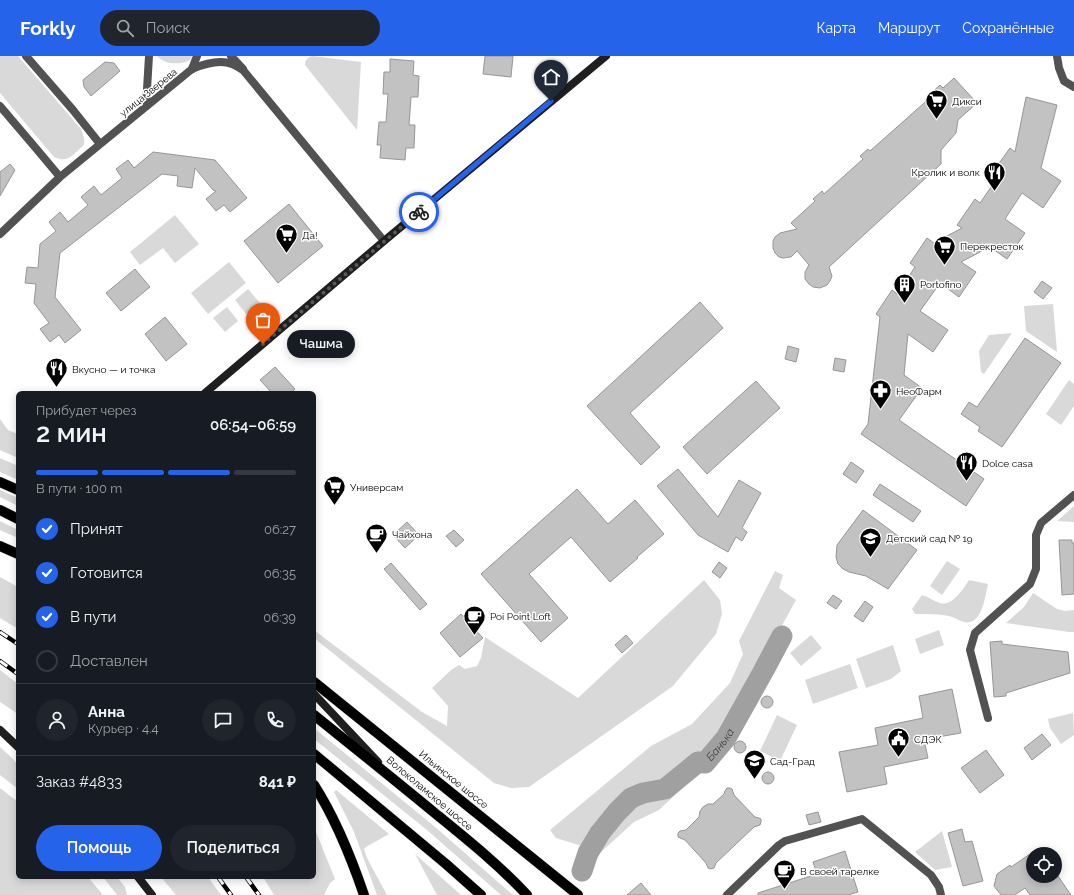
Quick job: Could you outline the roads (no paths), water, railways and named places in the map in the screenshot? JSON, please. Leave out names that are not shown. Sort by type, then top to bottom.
[{"type":"main road","points":[[207,391],[606,56]]},
{"type":"main road","points":[[0,482],[16,489]]},
{"type":"main road","points":[[0,510],[16,518]]},
{"type":"main road","points":[[0,546],[16,553]]},
{"type":"main road","name":"Ильинское шоссе","points":[[316,684],[578,895]]},
{"type":"main road","points":[[316,696],[395,780]]},
{"type":"main road","name":"Волоколамское шоссе","points":[[316,717],[478,849],[513,880],[527,895]]},
{"type":"main road","points":[[0,730],[16,745]]},
{"type":"main road","points":[[316,756],[481,895]]},
{"type":"main road","points":[[316,788],[339,831],[364,895]]},
{"type":"main road","points":[[140,879],[152,895]]},
{"type":"street","points":[[26,56],[73,110],[100,144]]},
{"type":"street","points":[[146,106],[149,56]]},
{"type":"street","points":[[192,69],[197,56]]},
{"type":"street","points":[[231,56],[243,70]]},
{"type":"street","points":[[1057,56],[1059,68],[1064,81],[1074,87]]},
{"type":"street","name":"улица Зверева","points":[[0,234],[60,177],[192,69],[208,63],[220,62],[231,63],[243,70],[384,241]]},
{"type":"street","points":[[0,106],[60,177]]},
{"type":"street","points":[[988,718],[970,650],[975,633],[1030,584],[1036,569],[1036,535],[1041,523],[1074,495]]},
{"type":"street","points":[[727,895],[780,844],[785,841],[862,819],[931,875],[941,895]]},
{"type":"waterway","name":"Банька","points":[[582,871],[588,853],[600,833],[631,798],[643,793],[665,789],[698,762],[705,763],[726,738],[782,636]]},
{"type":"railway","points":[[0,632],[16,643]]},
{"type":"railway","points":[[0,661],[16,673]]},
{"type":"railway","points":[[219,879],[231,895]]},
{"type":"railway","points":[[247,879],[259,895]]},
{"type":"place","name":"Дикси","points":[[936,120]]},
{"type":"place","name":"Кролик и волк","points":[[995,192]]},
{"type":"place","name":"Да!","points":[[287,254]]},
{"type":"place","name":"Перекресток","points":[[944,266]]},
{"type":"place","name":"Portofino","points":[[904,304]]},
{"type":"place","name":"Чашма","points":[[263,344]]},
{"type":"place","name":"Вкусно — и точка","points":[[56,388]]},
{"type":"place","name":"НеоФарм","points":[[881,410]]},
{"type":"place","name":"Dolce casa","points":[[966,482]]},
{"type":"place","name":"Универсам","points":[[334,506]]},
{"type":"place","name":"Чайхона","points":[[376,554]]},
{"type":"place","name":"Детский сад № 19","points":[[871,558]]},
{"type":"place","name":"Poi Point Loft","points":[[475,636]]},
{"type":"place","name":"СДЭК","points":[[899,758]]},
{"type":"place","name":"Сад-Град","points":[[754,780]]},
{"type":"place","name":"В своей тарелке","points":[[784,890]]}]
